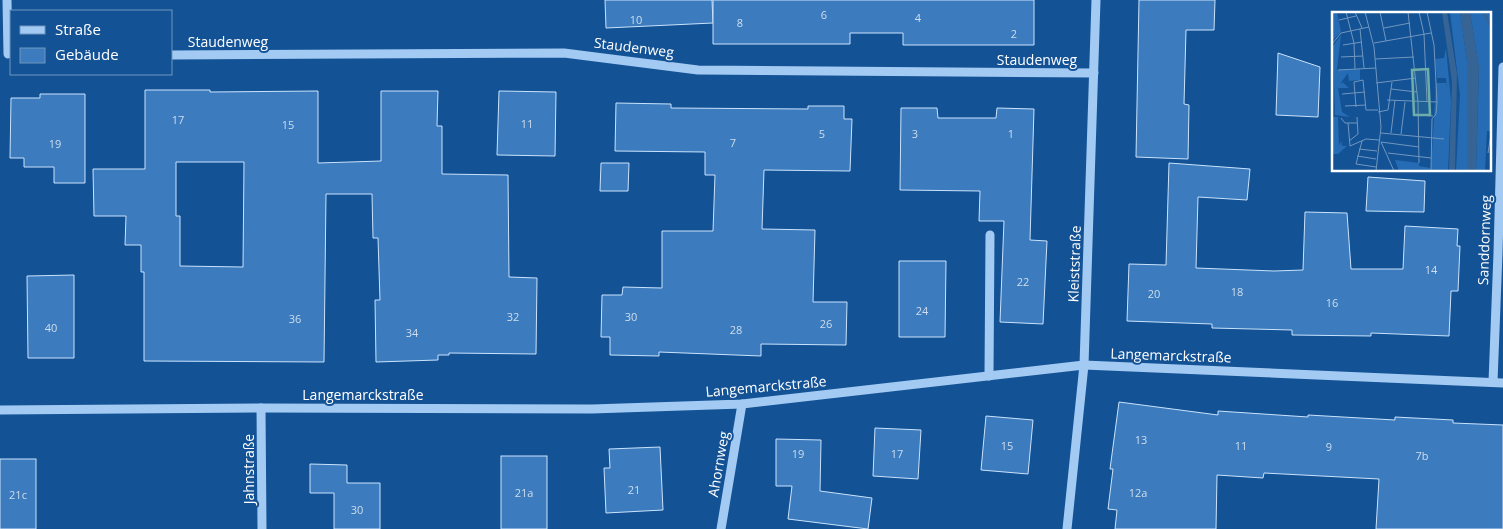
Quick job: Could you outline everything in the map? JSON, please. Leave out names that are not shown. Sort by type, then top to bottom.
[{"type":"street","points":[[6,54],[7,0]]},
{"type":"street","name":"Kleiststraße","points":[[1067,529],[1084,364],[1096,0]]},
{"type":"street","name":"Staudenweg","points":[[172,55],[564,53],[698,70],[1094,73]]},
{"type":"street","name":"Sanddornweg","points":[[1493,382],[1503,67]]},
{"type":"street","points":[[989,376],[990,235]]},
{"type":"street","name":"Langemarckstraße","points":[[0,410],[592,408],[742,404],[1084,364],[1503,383]]},
{"type":"street","name":"Ahornweg","points":[[721,529],[742,404]]},
{"type":"street","name":"Jahnstraße","points":[[261,408],[262,529]]},
{"type":"building","points":[[605,0],[712,0],[713,23],[606,28]]},
{"type":"building","points":[[713,0],[1034,0],[1034,45],[903,45],[903,33],[850,33],[850,44],[713,44]]},
{"type":"building","points":[[1139,0],[1215,0],[1214,30],[1186,30],[1184,104],[1189,105],[1188,159],[1136,157]]},
{"type":"building","points":[[1278,53],[1320,67],[1318,117],[1276,115]]},
{"type":"building","points":[[145,90],[210,90],[210,92],[318,91],[318,163],[381,161],[381,91],[438,91],[437,126],[442,126],[442,174],[508,175],[509,277],[537,278],[536,354],[449,353],[449,355],[438,355],[438,360],[376,362],[375,300],[380,300],[378,238],[373,238],[372,194],[326,194],[324,362],[144,361],[144,272],[141,272],[141,245],[125,245],[126,216],[94,216],[93,169],[145,169]],"holes":[[[176,162],[244,162],[243,267],[180,266],[180,216],[176,216]]]},
{"type":"building","points":[[499,91],[556,92],[555,156],[497,155]]},
{"type":"building","points":[[40,94],[85,94],[85,183],[54,183],[54,167],[24,167],[24,158],[10,158],[11,98],[40,98]]},
{"type":"building","points":[[616,103],[671,104],[671,108],[808,109],[808,106],[844,106],[844,119],[852,119],[850,171],[764,170],[762,229],[815,230],[813,302],[847,302],[846,345],[761,344],[761,356],[659,352],[659,356],[610,355],[610,337],[601,337],[602,295],[622,295],[623,287],[662,288],[662,231],[713,231],[715,175],[705,175],[705,152],[615,151]]},
{"type":"building","points":[[901,108],[937,108],[938,118],[996,118],[997,108],[1034,109],[1030,240],[1047,241],[1043,324],[1000,322],[1004,221],[979,221],[980,191],[900,190]]},
{"type":"building","points":[[601,163],[629,163],[628,191],[600,191]]},
{"type":"building","points":[[1169,163],[1250,169],[1247,200],[1198,197],[1196,268],[1274,271],[1303,270],[1305,212],[1347,213],[1351,269],[1403,269],[1405,226],[1458,229],[1457,246],[1460,246],[1458,291],[1451,291],[1449,336],[1371,333],[1371,336],[1292,335],[1292,330],[1212,328],[1212,324],[1127,321],[1129,264],[1166,265]]},
{"type":"building","points":[[1368,177],[1425,181],[1424,212],[1366,211]]},
{"type":"building","points":[[899,261],[946,261],[945,337],[899,337]]},
{"type":"building","points":[[74,275],[74,358],[28,358],[27,276]]},
{"type":"building","points":[[1119,402],[1218,415],[1218,411],[1395,420],[1395,417],[1453,420],[1453,423],[1503,425],[1503,529],[1376,529],[1379,479],[1264,473],[1263,478],[1217,475],[1216,529],[1115,529],[1117,510],[1108,509],[1113,469],[1110,469]]},
{"type":"building","points":[[986,416],[1033,420],[1028,474],[981,470]]},
{"type":"building","points":[[875,428],[921,430],[918,479],[873,476]]},
{"type":"building","points":[[776,439],[821,440],[820,491],[872,498],[868,529],[788,519],[792,486],[776,486]]},
{"type":"building","points":[[660,447],[663,510],[606,513],[604,468],[610,468],[609,449]]},
{"type":"building","points":[[501,456],[547,456],[547,529],[501,529]]},
{"type":"building","points":[[0,459],[36,459],[36,529],[0,529]]},
{"type":"building","points":[[310,464],[347,465],[347,483],[380,483],[380,529],[334,529],[334,493],[310,493]]}]
